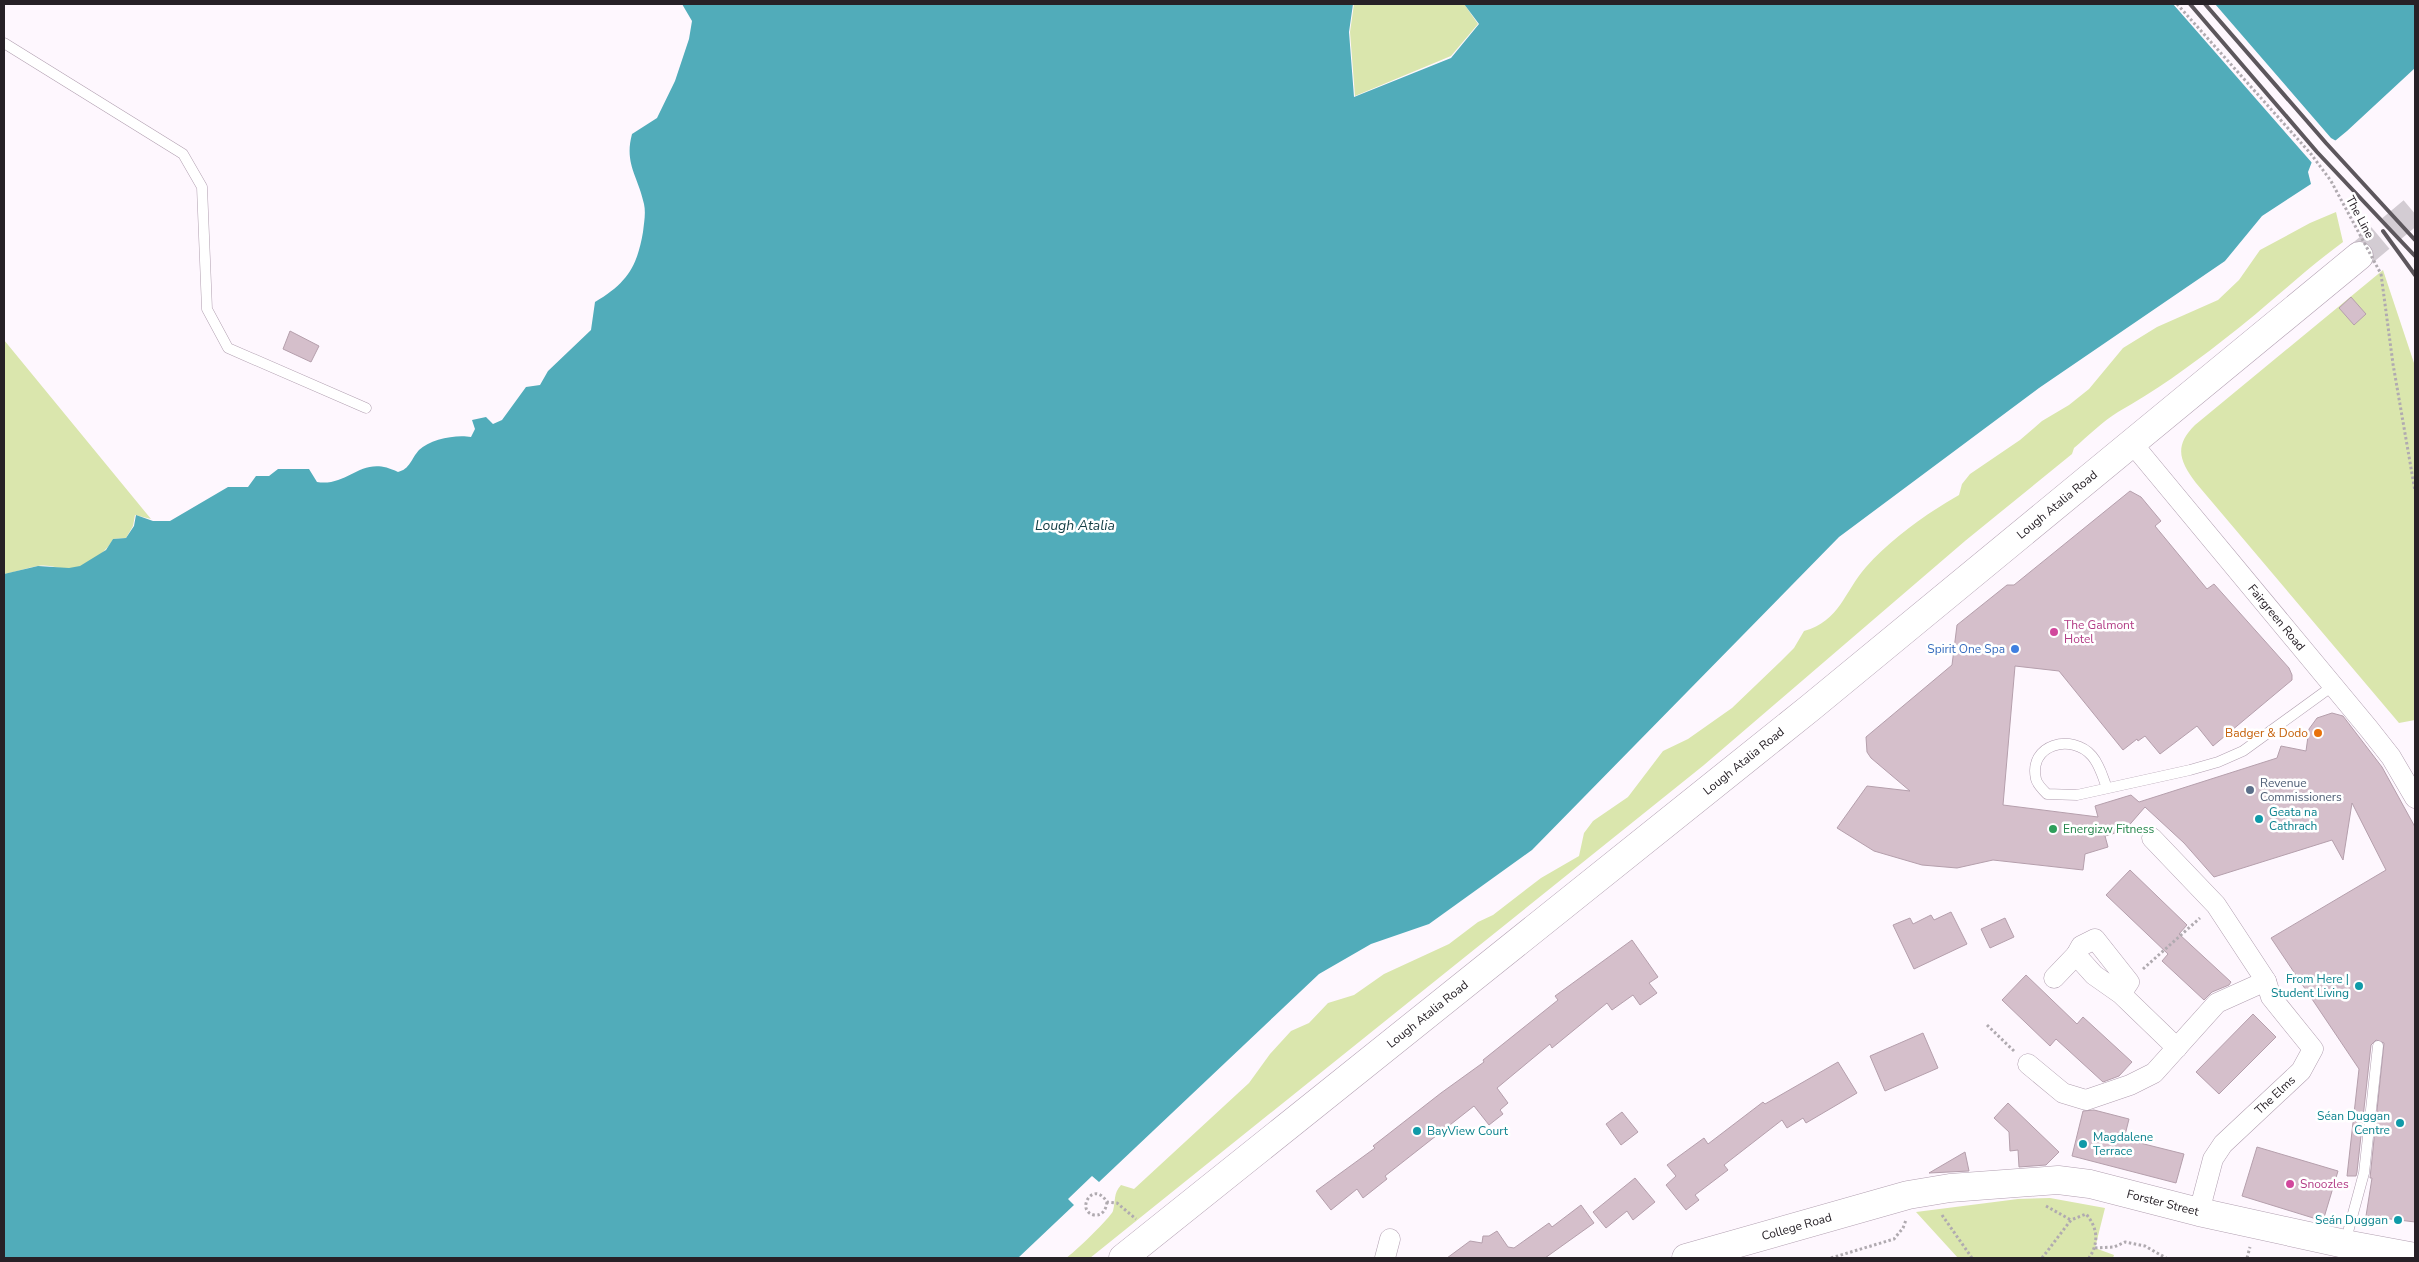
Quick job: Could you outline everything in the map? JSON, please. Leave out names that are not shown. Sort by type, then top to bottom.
[{"type":"street","name":"Lough Atalia Road","points":[[1123,1258],[1810,708],[2359,256]]},
{"type":"street","name":"Fairgreen Road","points":[[2131,442],[2334,685],[2391,757],[2415,798]]},
{"type":"street","name":"The Elms","points":[[2152,838],[2216,905],[2266,981],[2271,997],[2314,1049],[2300,1070],[2223,1144],[2213,1159],[2199,1212]]},
{"type":"street","points":[[2054,978],[2076,955],[2094,975],[2125,988],[2176,1048]]},
{"type":"street","points":[[2028,1064],[2063,1093],[2086,1100],[2130,1085],[2154,1073],[2217,1003],[2266,981]]},
{"type":"street","name":"Forster Street","points":[[1908,1195],[1950,1188],[2058,1180],[2090,1184],[2199,1212],[2345,1244],[2415,1256]]},
{"type":"street","name":"College Road","points":[[1689,1258],[1908,1195]]},
{"type":"lane","points":[[4,43],[183,154],[202,187],[207,309],[228,348],[366,408]]},
{"type":"lane","points":[[2107,788],[2092,756],[2080,748],[2066,744],[2054,744],[2041,752],[2035,767],[2036,780],[2047,794],[2077,795],[2190,770],[2243,751],[2334,685]]},
{"type":"lane","points":[[2345,1244],[2364,1173],[2378,1046]]},
{"type":"path","name":"The Line","points":[[2177,4],[2311,154],[2331,181],[2381,274],[2393,364],[2415,492]]},
{"type":"path","points":[[2125,988],[2216,905]]},
{"type":"path","points":[[1987,1025],[2028,1064]]},
{"type":"path","points":[[1107,1202],[1106,1209],[1101,1214],[1095,1215],[1089,1212],[1086,1206],[1086,1200],[1091,1195],[1097,1194],[1103,1196],[1107,1202],[1122,1207],[1138,1221]]},
{"type":"path","points":[[2042,1258],[2071,1220],[2086,1214],[2094,1224],[2095,1248],[2089,1258]]},
{"type":"path","points":[[1942,1216],[1972,1258]]},
{"type":"path","points":[[2095,1248],[2114,1247],[2125,1242],[2145,1246],[2166,1258]]},
{"type":"green space","points":[[1354,4],[1464,4],[1478,24],[1451,56],[1355,96],[1350,32]]},
{"type":"green space","points":[[2336,212],[2343,242],[2210,351],[2101,424],[2074,448],[2072,454],[1965,541],[1704,765],[1090,1258],[1066,1258],[1111,1215],[1118,1188],[1121,1185],[1134,1189],[1249,1083],[1270,1054],[1291,1031],[1309,1023],[1328,1003],[1354,995],[1384,974],[1449,944],[1478,922],[1493,915],[1541,878],[1579,856],[1584,833],[1593,821],[1628,797],[1663,751],[1688,739],[1732,708],[1794,648],[1804,631],[1826,620],[1834,613],[1858,577],[1876,556],[1922,518],[1959,495],[1962,484],[1970,474],[2089,389],[2123,348],[2157,327],[2218,300],[2239,280],[2260,250],[2310,223]]},
{"type":"green space","points":[[2383,270],[2415,366],[2415,720],[2399,723],[2196,483],[2186,467],[2181,453],[2184,440],[2195,425]]},
{"type":"green space","points":[[4,340],[151,519],[135,515],[133,526],[126,538],[113,539],[95,559],[82,566],[69,569],[42,566],[4,574]]},
{"type":"green space","points":[[2050,1198],[2105,1208],[2095,1248],[2114,1255],[2113,1258],[1958,1258],[1916,1212],[2018,1199]]},
{"type":"water","name":"Lough Atalia","points":[[682,4],[1353,4],[1349,32],[1354,97],[1451,58],[1479,24],[1464,4],[2415,4],[2415,68],[2347,131],[2313,159],[2308,172],[2311,184],[2262,216],[2225,261],[2039,388],[1839,537],[1532,850],[1429,924],[1371,944],[1319,974],[1099,1182],[1092,1176],[1068,1199],[1074,1205],[1018,1258],[4,1258],[4,574],[38,566],[69,568],[80,566],[106,550],[113,539],[126,538],[134,526],[136,515],[153,521],[170,521],[228,487],[248,487],[256,476],[269,476],[278,469],[309,469],[317,482],[338,480],[374,466],[385,467],[398,472],[405,469],[419,450],[430,443],[451,437],[471,437],[475,429],[472,420],[486,417],[493,424],[502,420],[526,387],[540,385],[548,371],[591,330],[595,302],[623,281],[634,265],[641,244],[645,211],[631,162],[630,144],[632,134],[657,118],[675,81],[689,39],[692,21]]},
{"type":"pier","points":[[2173,4],[2215,4],[2331,138],[2338,142],[2315,160],[2313,164]]},
{"type":"building","points":[[2351,297],[2366,314],[2354,325],[2339,308]]},
{"type":"building","points":[[290,331],[319,346],[311,362],[283,349]]},
{"type":"building","points":[[2130,491],[2141,497],[2161,521],[2155,526],[2207,589],[2214,584],[2289,668],[2292,680],[2213,746],[2197,726],[2160,754],[2145,736],[2138,741],[2137,739],[2123,750],[2059,671],[2015,666],[2003,805],[2098,817],[2095,806],[2131,795],[2139,802],[2277,758],[2281,746],[2306,751],[2309,729],[2317,718],[2332,713],[2343,716],[2382,767],[2415,827],[2415,1222],[2366,1216],[2372,1178],[2370,1178],[2384,1043],[2376,1040],[2371,1045],[2357,1172],[2356,1176],[2347,1176],[2359,1069],[2271,938],[2386,870],[2352,803],[2343,860],[2332,840],[2214,877],[2184,843],[2145,807],[2125,830],[2105,836],[2108,847],[2085,854],[2083,870],[1993,860],[1957,868],[1922,865],[1874,851],[1837,828],[1867,786],[1910,791],[1871,758],[1867,752],[1866,737],[1952,665],[1957,625],[2007,585],[2014,585]]},
{"type":"building","points":[[2130,870],[2187,925],[2179,934],[2231,982],[2229,985],[2212,992],[2204,1000],[2162,961],[2168,954],[2106,895]]},
{"type":"building","points":[[1951,912],[1967,944],[1914,969],[1893,925],[1910,918],[1913,924],[1931,915],[1934,920]]},
{"type":"building","points":[[2005,918],[2014,937],[1990,948],[1981,929]]},
{"type":"building","points":[[1632,940],[1658,977],[1649,983],[1657,993],[1640,1005],[1633,995],[1612,1010],[1607,1003],[1552,1048],[1550,1044],[1497,1088],[1508,1103],[1500,1110],[1503,1114],[1489,1125],[1474,1106],[1385,1176],[1387,1179],[1363,1198],[1357,1189],[1331,1210],[1316,1191],[1375,1148],[1373,1146],[1484,1062],[1483,1060],[1558,1000],[1555,996]]},
{"type":"building","points":[[2026,975],[2077,1024],[2083,1017],[2132,1062],[2119,1076],[2103,1082],[2056,1039],[2050,1046],[2002,1000]]},
{"type":"building","points":[[2253,1014],[2276,1037],[2219,1094],[2196,1072]]},
{"type":"building","points":[[1923,1033],[1938,1068],[1885,1091],[1870,1056]]},
{"type":"building","points":[[1838,1062],[1857,1093],[1806,1123],[1803,1118],[1787,1128],[1782,1120],[1724,1165],[1728,1170],[1695,1195],[1699,1200],[1686,1210],[1666,1185],[1676,1176],[1667,1165],[1704,1138],[1708,1144],[1763,1102],[1765,1104]]},
{"type":"building","points":[[2008,1103],[2059,1152],[2046,1165],[2019,1167],[2018,1150],[2010,1151],[2009,1132],[1994,1118]]},
{"type":"building","points":[[2094,1110],[2129,1119],[2124,1139],[2184,1154],[2176,1183],[2072,1156],[2083,1111]]},
{"type":"building","points":[[1622,1112],[1638,1132],[1621,1145],[1606,1124]]},
{"type":"building","name":"Snoozles","points":[[2257,1147],[2338,1171],[2323,1221],[2242,1196]]},
{"type":"building","points":[[1965,1152],[1969,1171],[1929,1173]]},
{"type":"building","points":[[1635,1178],[1655,1202],[1633,1220],[1627,1211],[1606,1228],[1593,1212]]},
{"type":"building","points":[[1581,1205],[1594,1223],[1545,1258],[1447,1258],[1470,1241],[1482,1243],[1483,1236],[1489,1236],[1497,1231],[1508,1247],[1514,1248],[1549,1223],[1552,1227]]},
{"type":"tunnel","points":[[2359,256],[2415,209]]},
{"type":"railway","points":[[2190,4],[2317,152],[2415,256]]},
{"type":"railway","points":[[2205,4],[2326,143],[2415,240]]},
{"type":"railway","points":[[2383,231],[2415,275]]},
{"type":"place","name":"The Galmont Hotel","points":[[2054,632]]},
{"type":"place","name":"Spirit One Spa","points":[[2015,649]]},
{"type":"place","name":"Badger & Dodo","points":[[2318,733]]},
{"type":"place","name":"Revenue Commissioners","points":[[2250,790]]},
{"type":"place","name":"Geata na Cathrach","points":[[2259,819]]},
{"type":"place","name":"Energizw Fitness","points":[[2053,829]]},
{"type":"place","name":"From Here | Student Living","points":[[2359,986]]},
{"type":"place","name":"Séan Duggan Centre","points":[[2400,1123]]},
{"type":"place","name":"BayView Court","points":[[1417,1131]]},
{"type":"place","name":"Magdalene Terrace","points":[[2083,1144]]},
{"type":"place","name":"Snoozles","points":[[2290,1184]]},
{"type":"place","name":"Seán Duggan","points":[[2398,1220]]}]
